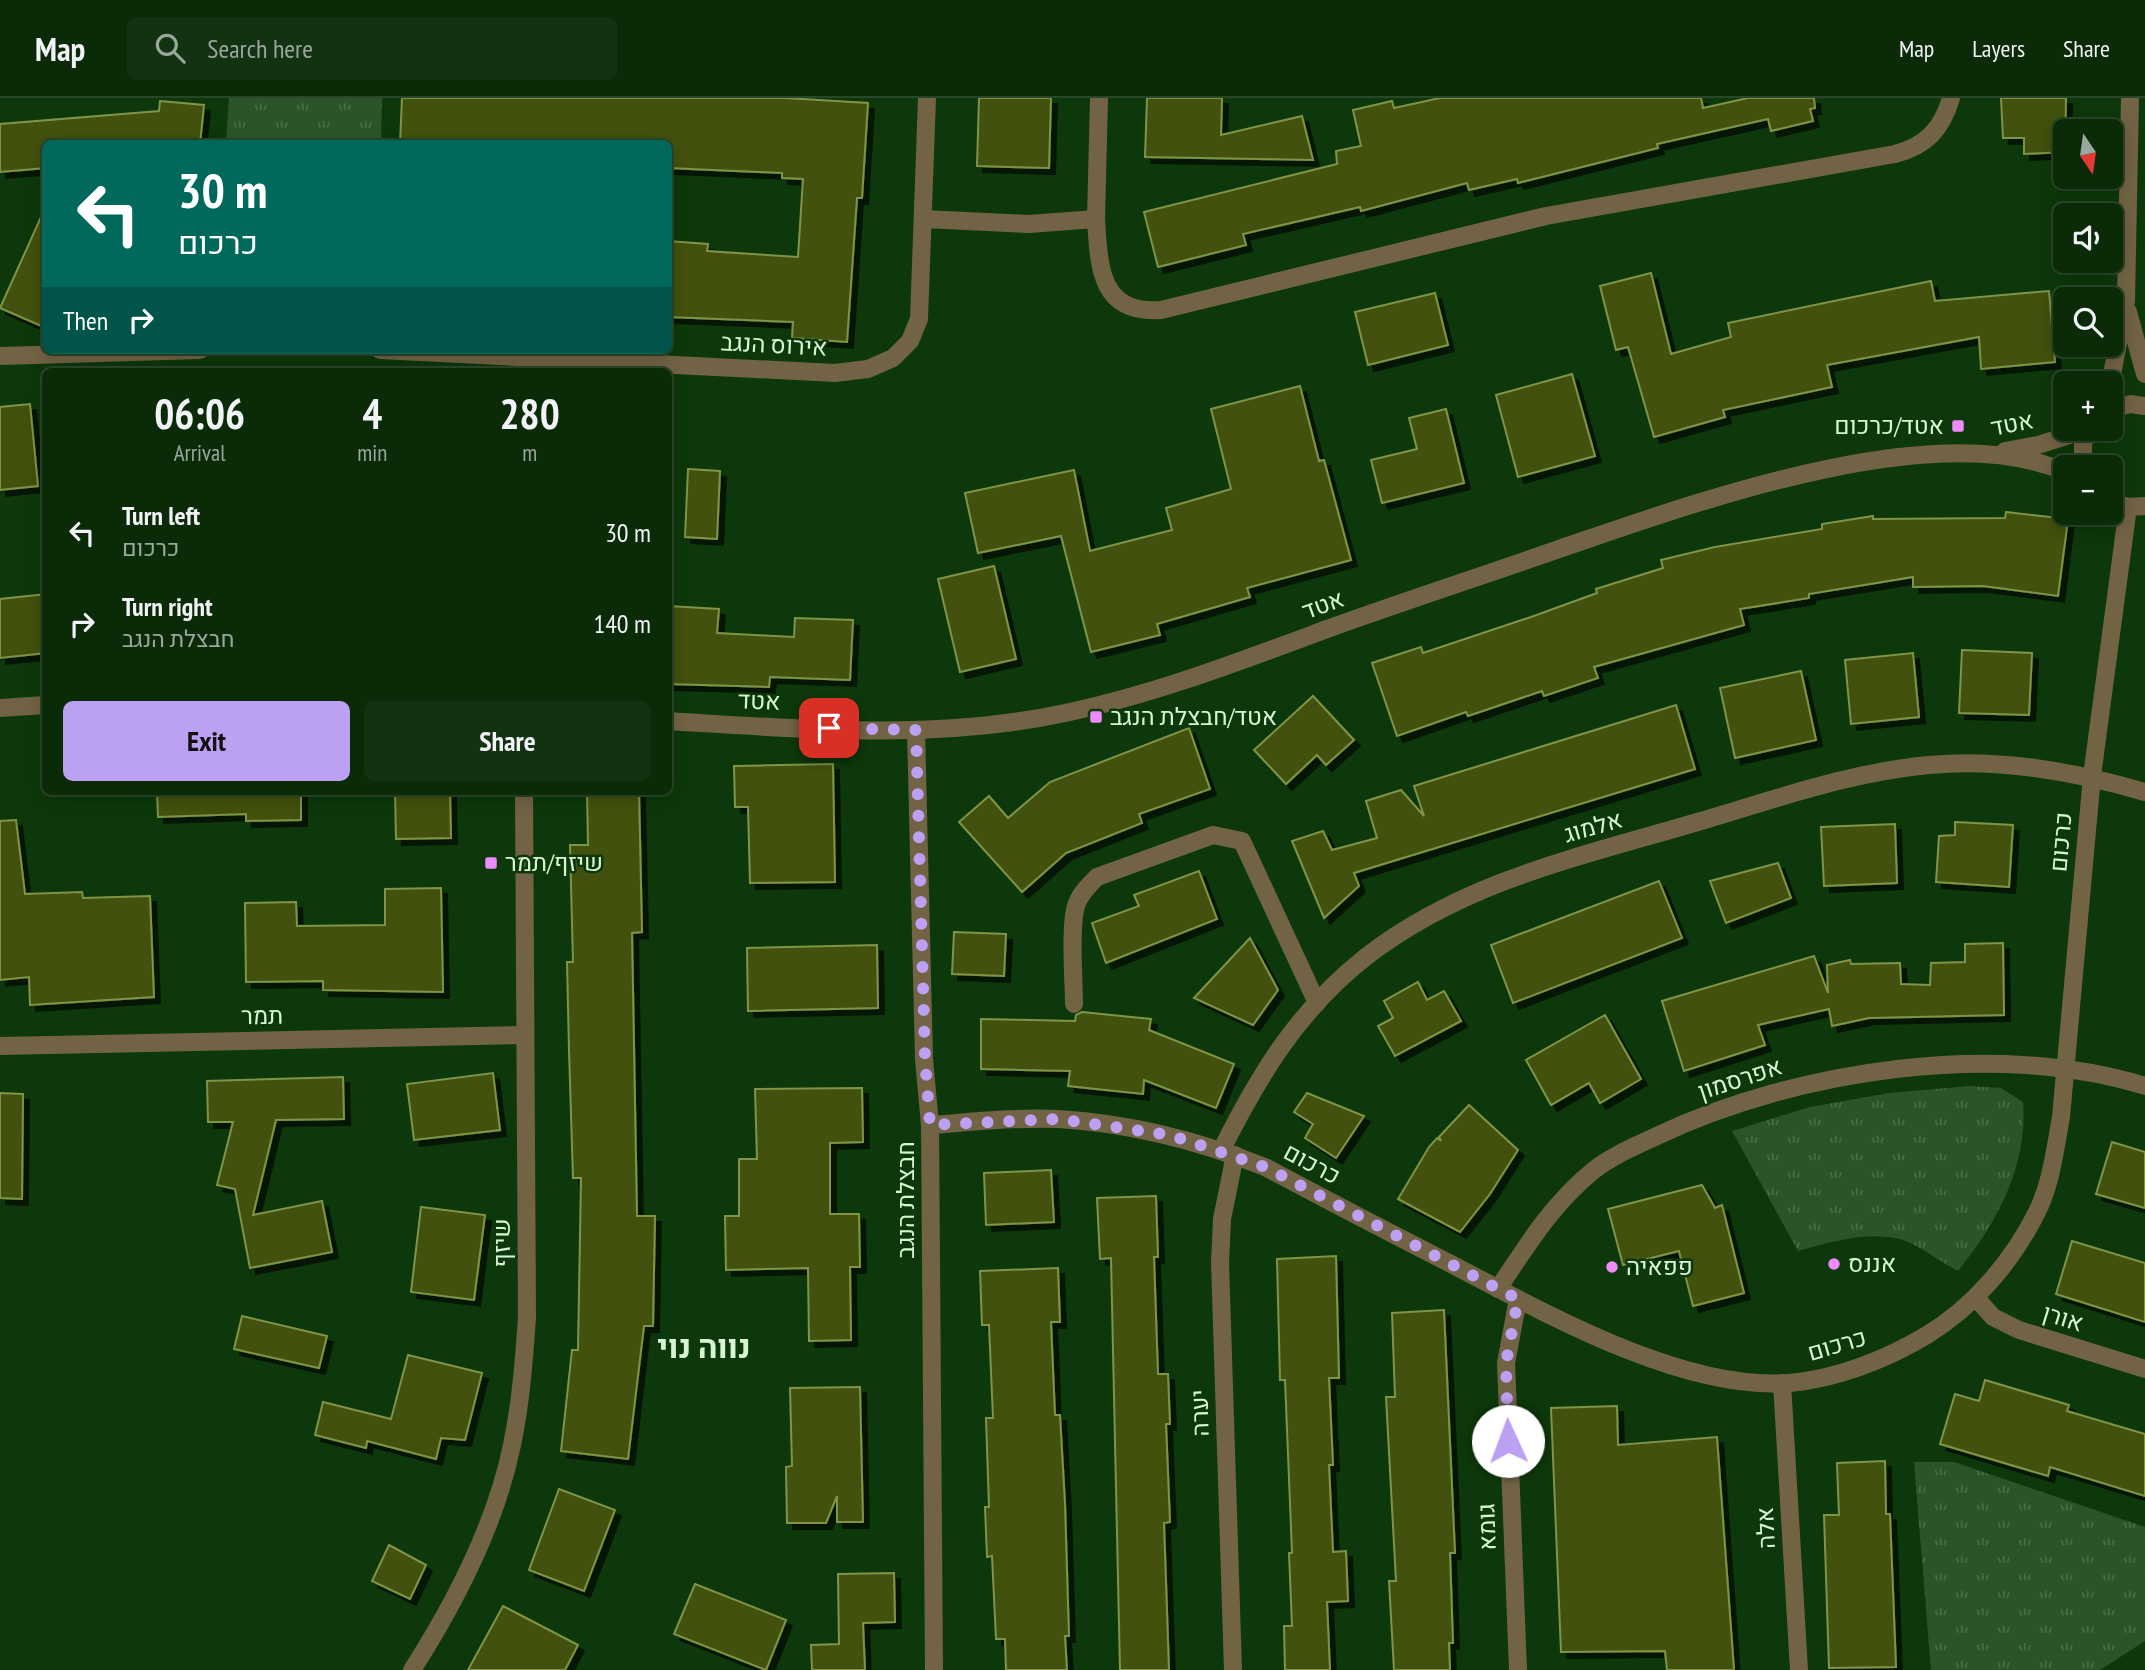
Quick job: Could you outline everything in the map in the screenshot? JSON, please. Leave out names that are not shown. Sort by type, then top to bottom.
[{"type":"street","name":"אירוס הנגב","points":[[459,354],[835,373],[881,365],[902,350],[919,319],[927,98]]},
{"type":"street","points":[[1099,98],[1096,219],[1100,263],[1114,297],[1132,310],[1161,310],[1546,216],[1723,182],[1895,155],[1927,140],[1942,123],[1951,98]]},
{"type":"street","points":[[2113,371],[2126,302],[2137,133],[2130,98]]},
{"type":"street","points":[[924,219],[1029,224],[1096,219]]},
{"type":"street","points":[[2126,302],[2145,374]]},
{"type":"street","points":[[0,356],[67,354]]},
{"type":"street","points":[[2123,406],[2145,406]]},
{"type":"street","name":"אטד","points":[[672,721],[916,730],[1009,723],[1129,697],[1204,674],[1647,519],[1782,479],[1889,459],[1983,454],[2053,440]]},
{"type":"street","name":"אטד","points":[[1983,454],[2017,457],[2053,468]]},
{"type":"street","name":"כרכום","points":[[930,1125],[1058,1119],[1170,1135],[1228,1153],[1265,1167],[1518,1299],[1667,1364],[1736,1380],[1783,1383],[1853,1368],[1899,1352],[1941,1326],[1976,1298],[2009,1257],[2036,1213],[2052,1166],[2066,1069],[2092,776],[2137,506]]},
{"type":"street","points":[[0,708],[42,705]]},
{"type":"street","name":"חבצלת הנגב","points":[[916,730],[925,1059],[930,1125],[934,1670]]},
{"type":"street","name":"אלמוג","points":[[1228,1153],[1265,1067],[1317,1003],[1367,957],[1416,923],[1500,880],[1814,788],[1869,774],[1929,765],[1972,763],[2092,776],[2145,793]]},
{"type":"street","name":"שיזף","points":[[412,1670],[466,1572],[490,1517],[512,1447],[523,1381],[527,1317],[524,795]]},
{"type":"street","points":[[1074,1004],[1074,920],[1076,905],[1085,890],[1097,877],[1213,835],[1242,841],[1317,1003]]},
{"type":"street","name":"תמר","points":[[0,1046],[525,1035]]},
{"type":"street","name":"אפרסמון","points":[[1498,1289],[1539,1227],[1565,1195],[1597,1168],[1682,1124],[1734,1105],[1843,1076],[1947,1066],[2066,1069],[2145,1086]]},
{"type":"street","name":"יערה","points":[[1228,1153],[1220,1262],[1233,1670]]},
{"type":"street","name":"אורן","points":[[1976,1298],[1993,1317],[2019,1330],[2145,1369]]},
{"type":"street","name":"גומא","points":[[1518,1299],[1506,1363],[1518,1670]]},
{"type":"street","name":"אלה","points":[[1783,1383],[1799,1670]]},
{"type":"green space","points":[[229,98],[382,98],[381,140],[226,140]]},
{"type":"green space","points":[[1970,1086],[2001,1088],[2023,1102],[2023,1126],[2015,1171],[2007,1193],[1985,1233],[1958,1271],[1914,1245],[1887,1237],[1849,1239],[1798,1251],[1732,1131],[1810,1107],[1889,1093]]},
{"type":"green space","points":[[1914,1462],[1954,1462],[2145,1527],[2145,1641],[2100,1670],[1931,1670]]},
{"type":"building","points":[[402,98],[785,98],[868,103],[862,198],[857,198],[847,342],[792,338],[793,322],[672,317],[672,241],[708,244],[707,251],[798,257],[803,179],[782,178],[782,173],[672,168],[672,140],[400,140]]},
{"type":"building","points":[[979,98],[1051,98],[1049,168],[977,166]]},
{"type":"building","points":[[1147,98],[1222,98],[1221,135],[1302,116],[1313,160],[1145,157]]},
{"type":"building","points":[[1440,98],[1701,98],[1703,108],[1748,98],[1814,98],[1815,108],[1810,109],[1813,121],[1771,131],[1768,119],[1657,144],[1658,148],[1518,183],[1517,179],[1469,190],[1467,183],[1361,211],[1360,207],[1243,234],[1246,245],[1158,267],[1144,212],[1337,164],[1336,151],[1361,146],[1353,110],[1392,101],[1394,108]]},
{"type":"building","points":[[2001,98],[2066,98],[2066,119],[2053,119],[2053,153],[2024,154],[2024,138],[2003,138]]},
{"type":"building","points":[[160,101],[204,105],[200,140],[42,140],[42,168],[0,172],[0,124],[159,111]]},
{"type":"building","points":[[42,215],[42,326],[0,308]]},
{"type":"building","points":[[1651,273],[1671,354],[1731,337],[1728,323],[1931,281],[1935,301],[2049,291],[2055,362],[1981,369],[1979,337],[1827,365],[1832,387],[1723,410],[1725,417],[1654,437],[1628,347],[1616,350],[1600,286]]},
{"type":"building","points":[[1435,293],[1448,345],[1368,365],[1355,312]]},
{"type":"building","points":[[1572,374],[1595,456],[1518,477],[1496,395]]},
{"type":"building","points":[[1300,386],[1319,461],[1324,460],[1351,560],[1247,588],[1250,597],[1157,624],[1160,635],[1091,652],[1061,536],[978,553],[965,493],[1074,470],[1090,551],[1172,530],[1166,508],[1231,489],[1211,409]]},
{"type":"building","points":[[30,404],[38,486],[0,490],[0,407]]},
{"type":"building","points":[[1446,409],[1464,483],[1382,503],[1371,460],[1417,449],[1409,418]]},
{"type":"building","points":[[688,469],[720,471],[717,539],[685,537]]},
{"type":"building","points":[[2006,512],[2053,517],[2053,525],[2067,525],[2058,596],[1983,586],[1913,587],[1913,577],[1809,594],[1809,598],[1740,609],[1744,625],[1594,667],[1598,678],[1544,696],[1542,691],[1468,716],[1466,712],[1397,736],[1372,663],[1421,647],[1423,653],[1531,617],[1597,593],[1596,589],[1663,568],[1661,560],[1715,547],[1822,529],[1822,524],[1873,516],[1873,519],[2005,518]]},
{"type":"building","points":[[994,566],[1016,659],[960,672],[938,579]]},
{"type":"building","points":[[42,594],[42,653],[0,658],[0,599]]},
{"type":"building","points":[[672,606],[719,609],[717,633],[794,637],[795,618],[853,620],[850,680],[770,677],[769,687],[672,684]]},
{"type":"building","points":[[1962,650],[2032,653],[2029,715],[1959,713]]},
{"type":"building","points":[[1913,653],[1919,717],[1851,724],[1845,660]]},
{"type":"building","points":[[1801,671],[1816,740],[1735,758],[1720,688]]},
{"type":"building","points":[[1313,696],[1354,740],[1326,765],[1317,755],[1286,784],[1254,750]]},
{"type":"building","points":[[1676,705],[1695,769],[1354,873],[1359,886],[1324,918],[1292,841],[1323,831],[1332,850],[1377,838],[1366,801],[1401,790],[1424,816],[1414,786]]},
{"type":"building","points":[[1189,728],[1210,789],[1139,814],[1142,823],[1066,853],[1022,892],[959,822],[989,796],[1008,818],[1050,782]]},
{"type":"building","points":[[833,764],[835,882],[750,883],[748,807],[735,807],[734,766]]},
{"type":"building","points":[[157,795],[301,795],[301,820],[246,821],[246,814],[158,817]]},
{"type":"building","points":[[395,795],[450,795],[451,838],[396,839]]},
{"type":"building","points":[[587,795],[639,795],[642,932],[632,933],[637,1216],[655,1216],[653,1326],[644,1326],[628,1459],[561,1451],[572,1350],[578,1350],[581,1178],[573,1178],[567,962],[573,962],[570,845],[588,845]]},
{"type":"building","points":[[16,820],[25,894],[82,892],[83,898],[150,896],[154,997],[30,1005],[29,977],[0,980],[0,821]]},
{"type":"building","points":[[1955,822],[2013,825],[2009,887],[1936,882],[1939,836],[1955,835]]},
{"type":"building","points":[[1895,824],[1897,883],[1824,886],[1821,827]]},
{"type":"building","points":[[1778,863],[1791,898],[1726,923],[1710,881]]},
{"type":"building","points":[[1199,871],[1217,919],[1106,963],[1092,923],[1139,906],[1134,895]]},
{"type":"building","points":[[1659,881],[1682,938],[1513,1003],[1491,945]]},
{"type":"building","points":[[441,888],[443,992],[323,990],[323,981],[246,982],[245,903],[296,902],[297,926],[385,925],[385,889]]},
{"type":"building","points":[[954,932],[1006,934],[1004,976],[952,974]]},
{"type":"building","points":[[1250,938],[1278,990],[1253,1025],[1194,998]]},
{"type":"building","points":[[2003,943],[2004,1015],[1869,1018],[1832,1026],[1829,1009],[1758,1025],[1765,1045],[1684,1071],[1662,1001],[1814,956],[1828,993],[1827,965],[1850,960],[1851,964],[1900,963],[1901,984],[1930,985],[1931,963],[1965,962],[1965,944]]},
{"type":"building","points":[[877,945],[878,1008],[748,1011],[747,948]]},
{"type":"building","points":[[1418,982],[1427,1000],[1444,991],[1461,1021],[1395,1056],[1378,1026],[1393,1018],[1384,1001]]},
{"type":"building","points":[[1082,1012],[1151,1019],[1149,1030],[1234,1064],[1216,1108],[1144,1080],[1143,1094],[1068,1086],[1070,1071],[981,1069],[981,1019],[1075,1021],[1076,1015]]},
{"type":"building","points":[[1605,1015],[1641,1079],[1600,1103],[1589,1083],[1551,1105],[1526,1060]]},
{"type":"building","points":[[493,1073],[500,1130],[414,1140],[407,1084]]},
{"type":"building","points":[[343,1077],[344,1119],[276,1120],[253,1215],[322,1201],[332,1252],[250,1268],[235,1189],[217,1185],[233,1122],[208,1122],[207,1081]]},
{"type":"building","points":[[862,1088],[863,1142],[830,1143],[830,1214],[859,1214],[860,1267],[850,1267],[851,1340],[809,1341],[808,1268],[726,1270],[725,1216],[739,1216],[739,1159],[757,1159],[755,1089]]},
{"type":"building","points":[[0,1093],[23,1094],[22,1199],[0,1198]]},
{"type":"building","points":[[1307,1093],[1364,1116],[1336,1158],[1305,1138],[1313,1124],[1294,1112]]},
{"type":"building","points":[[1469,1105],[1518,1150],[1490,1194],[1460,1232],[1398,1199],[1429,1147],[1437,1138],[1441,1141],[1439,1137]]},
{"type":"building","points":[[2112,1142],[2145,1152],[2145,1208],[2096,1194]]},
{"type":"building","points":[[1051,1170],[1054,1222],[986,1225],[984,1173]]},
{"type":"building","points":[[1702,1185],[1715,1208],[1722,1205],[1744,1293],[1693,1306],[1679,1251],[1623,1265],[1608,1209]]},
{"type":"building","points":[[1156,1196],[1158,1257],[1154,1257],[1158,1374],[1168,1374],[1170,1424],[1166,1424],[1170,1522],[1164,1523],[1169,1670],[1120,1670],[1111,1258],[1100,1259],[1097,1198]]},
{"type":"building","points":[[421,1207],[485,1215],[474,1300],[411,1292]]},
{"type":"building","points":[[2072,1241],[2145,1263],[2145,1322],[2056,1294]]},
{"type":"building","points":[[1336,1256],[1339,1378],[1329,1378],[1333,1465],[1329,1465],[1333,1552],[1346,1551],[1348,1601],[1327,1602],[1330,1670],[1285,1670],[1284,1626],[1292,1626],[1289,1553],[1292,1553],[1285,1380],[1280,1380],[1277,1259]]},
{"type":"building","points":[[1058,1268],[1060,1322],[1051,1322],[1055,1415],[1060,1415],[1065,1504],[1069,1636],[1065,1636],[1067,1670],[1006,1670],[1005,1639],[996,1639],[992,1556],[987,1557],[985,1507],[989,1507],[986,1418],[993,1418],[989,1325],[982,1325],[980,1271]]},
{"type":"building","points":[[1444,1310],[1455,1553],[1450,1553],[1453,1643],[1449,1643],[1450,1670],[1394,1670],[1389,1581],[1396,1581],[1386,1397],[1395,1397],[1392,1313]]},
{"type":"building","points":[[242,1316],[327,1336],[319,1368],[234,1349]]},
{"type":"building","points":[[408,1355],[482,1373],[465,1440],[441,1438],[436,1459],[367,1441],[366,1448],[315,1435],[323,1402],[391,1419]]},
{"type":"building","points":[[1985,1380],[2069,1405],[2067,1411],[2145,1434],[2145,1496],[2050,1467],[2048,1476],[1940,1444],[1955,1394],[1979,1401]]},
{"type":"building","points":[[860,1387],[863,1522],[837,1522],[837,1496],[826,1523],[787,1523],[786,1467],[792,1466],[790,1388]]},
{"type":"building","points":[[1617,1406],[1618,1445],[1717,1437],[1734,1670],[1667,1670],[1665,1651],[1561,1652],[1551,1408]]},
{"type":"building","points":[[1885,1461],[1886,1514],[1890,1514],[1896,1667],[1829,1668],[1824,1515],[1839,1515],[1837,1463]]},
{"type":"building","points":[[559,1489],[615,1510],[584,1591],[529,1570]]},
{"type":"building","points":[[389,1545],[426,1565],[410,1599],[372,1581]]},
{"type":"building","points":[[894,1573],[895,1622],[863,1623],[865,1670],[812,1670],[811,1645],[839,1644],[838,1574]]},
{"type":"building","points":[[695,1584],[786,1620],[766,1670],[674,1634]]},
{"type":"building","points":[[503,1606],[578,1645],[565,1670],[468,1670]]},
{"type":"place","name":"אטד/כרכום","points":[[1958,426]]},
{"type":"place","name":"אטד/חבצלת הנגב","points":[[1096,717]]},
{"type":"place","name":"שיזף/תמר","points":[[491,863]]},
{"type":"place","name":"אננס","points":[[1834,1264]]},
{"type":"place","name":"פפאיה","points":[[1612,1267]]},
{"type":"district","name":"נווה נוי","points":[[704,1347]]},
{"type":"route","points":[[829,728],[916,730],[925,1059],[930,1125],[1058,1119],[1170,1135],[1265,1167],[1518,1299],[1506,1363],[1508,1441]]}]
